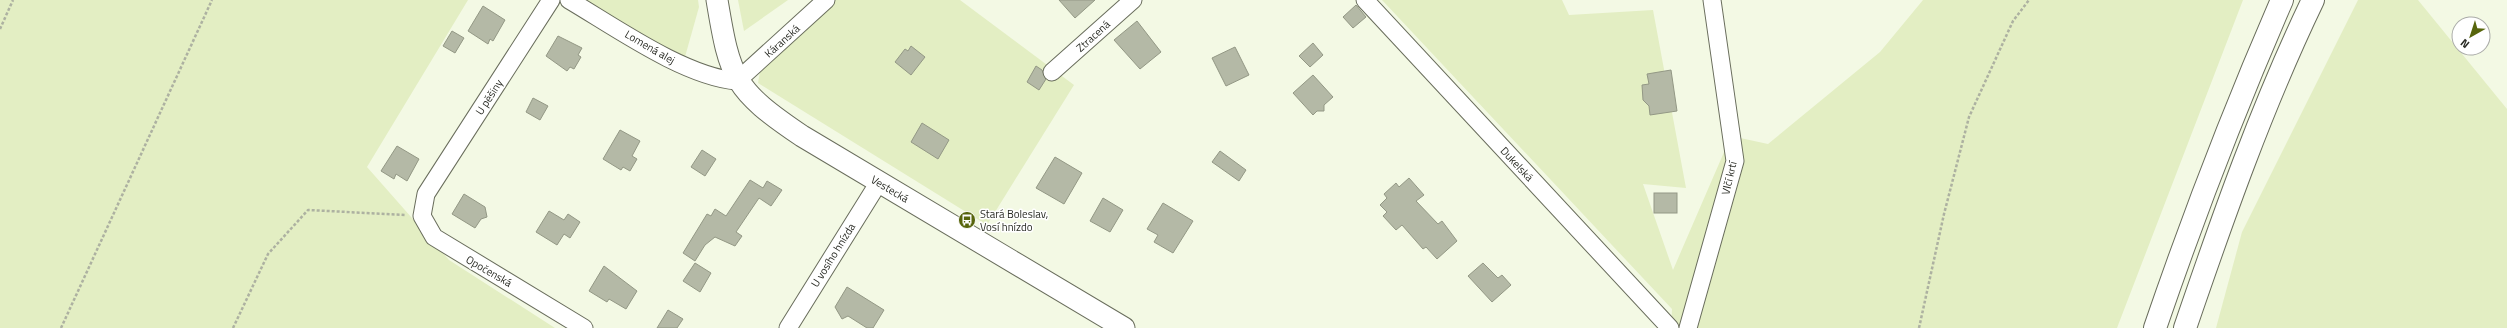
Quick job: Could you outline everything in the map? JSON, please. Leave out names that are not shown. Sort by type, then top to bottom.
[{"type":"highway","points":[[2155,328],[2204,189],[2239,98],[2282,0]]},
{"type":"highway","points":[[2185,328],[2226,210],[2267,106],[2313,0]]},
{"type":"street","name":"U pěšiny","points":[[422,216],[426,194],[552,0]]},
{"type":"street","name":"Lomená alej","points":[[569,0],[678,63],[708,76],[737,81]]},
{"type":"street","name":"Vestecká","points":[[717,0],[725,50],[737,81],[769,114],[878,182],[1124,328]]},
{"type":"street","name":"Káranská","points":[[737,81],[826,0]]},
{"type":"street","name":"Ztracená","points":[[1052,72],[1133,0]]},
{"type":"street","name":"Dukelská","points":[[1365,0],[1670,328]]},
{"type":"street","name":"Vlčí krtí","points":[[1688,328],[1735,161],[1712,0]]},
{"type":"street","name":"U vosího hnízda","points":[[788,328],[878,182]]},
{"type":"street","name":"Opočenská","points":[[422,216],[434,237],[584,328]]},
{"type":"path","points":[[0,29],[13,0]]},
{"type":"path","points":[[61,328],[212,0]]},
{"type":"path","points":[[1919,328],[1944,214],[1969,117],[2013,21],[2029,0]]},
{"type":"path","points":[[233,328],[268,254],[308,210],[422,216]]},
{"type":"green space","points":[[0,0],[468,0],[367,167],[449,260],[555,328],[0,328]]},
{"type":"green space","points":[[560,0],[698,0],[699,7],[681,71]]},
{"type":"green space","points":[[738,0],[788,0],[744,31]]},
{"type":"green space","points":[[830,0],[960,0],[1074,85],[987,225],[758,83],[762,60]]},
{"type":"green space","points":[[1382,0],[1562,0],[1569,15],[1653,10],[1686,188],[1643,184],[1673,270],[1731,136],[1768,144],[1880,52],[1923,0],[2243,0],[2117,328],[1671,328],[1672,309]]},
{"type":"green space","points":[[2358,0],[2418,0],[2451,40],[2451,56],[2464,56],[2507,109],[2507,328],[2216,328],[2242,232]]},
{"type":"building","points":[[1059,0],[1095,0],[1075,18]]},
{"type":"building","points":[[1356,5],[1366,17],[1353,28],[1343,17]]},
{"type":"building","points":[[483,6],[505,20],[493,41],[490,39],[488,44],[468,31]]},
{"type":"building","points":[[1137,21],[1161,52],[1140,69],[1114,40]]},
{"type":"building","points":[[452,31],[464,38],[455,53],[443,46]]},
{"type":"building","points":[[558,36],[582,48],[578,55],[581,57],[574,69],[570,67],[567,71],[546,56]]},
{"type":"building","points":[[1313,43],[1323,55],[1310,67],[1299,56]]},
{"type":"building","points":[[911,46],[925,57],[911,75],[895,62],[905,49],[908,51]]},
{"type":"building","points":[[1235,47],[1249,75],[1226,86],[1212,58]]},
{"type":"building","points":[[1036,66],[1042,70],[1046,79],[1039,90],[1027,82]]},
{"type":"building","points":[[1671,70],[1677,111],[1650,115],[1649,106],[1643,100],[1642,85],[1649,84],[1647,74]]},
{"type":"building","points":[[1313,75],[1333,97],[1324,105],[1324,111],[1317,111],[1313,115],[1293,93]]},
{"type":"building","points":[[533,98],[548,106],[540,120],[526,112]]},
{"type":"building","points":[[922,123],[949,140],[938,159],[911,142]]},
{"type":"building","points":[[620,130],[640,141],[632,156],[637,159],[630,171],[623,167],[621,170],[603,159]]},
{"type":"building","points":[[397,146],[419,159],[407,181],[396,174],[394,179],[381,171]]},
{"type":"building","points":[[702,150],[716,159],[705,176],[691,167]]},
{"type":"building","points":[[1220,151],[1246,170],[1239,181],[1212,162]]},
{"type":"building","points":[[1055,157],[1082,173],[1064,204],[1036,188]]},
{"type":"building","points":[[1409,178],[1424,195],[1416,201],[1438,224],[1442,221],[1457,241],[1437,259],[1426,247],[1423,249],[1402,225],[1396,230],[1383,216],[1387,212],[1380,205],[1387,198],[1384,194],[1396,183],[1399,187]]},
{"type":"building","points":[[750,180],[763,188],[767,181],[782,190],[771,206],[759,198],[736,232],[742,236],[735,246],[715,237],[705,245],[695,261],[683,253],[707,214],[711,216],[715,209],[726,216]]},
{"type":"building","points":[[1654,193],[1677,193],[1677,213],[1654,213]]},
{"type":"building","points":[[464,194],[485,207],[487,217],[481,219],[475,228],[452,214]]},
{"type":"building","points":[[1103,198],[1123,210],[1110,232],[1090,221]]},
{"type":"building","points":[[1163,203],[1193,221],[1173,253],[1154,242],[1158,235],[1147,229]]},
{"type":"building","points":[[549,211],[564,220],[568,214],[580,222],[570,238],[564,234],[557,245],[536,232]]},
{"type":"building","points":[[695,263],[711,273],[700,292],[683,281]]},
{"type":"building","points":[[1483,263],[1498,278],[1502,275],[1511,285],[1492,302],[1468,276]]},
{"type":"building","points":[[604,266],[637,291],[626,309],[609,299],[607,302],[589,291]]},
{"type":"building","points":[[847,287],[884,310],[873,328],[867,328],[848,316],[842,319],[835,307]]},
{"type":"building","points":[[668,310],[683,319],[677,328],[657,328]]},
{"type":"place","name":"Stará Boleslav, Vosí hnízdo","points":[[967,220]]}]
